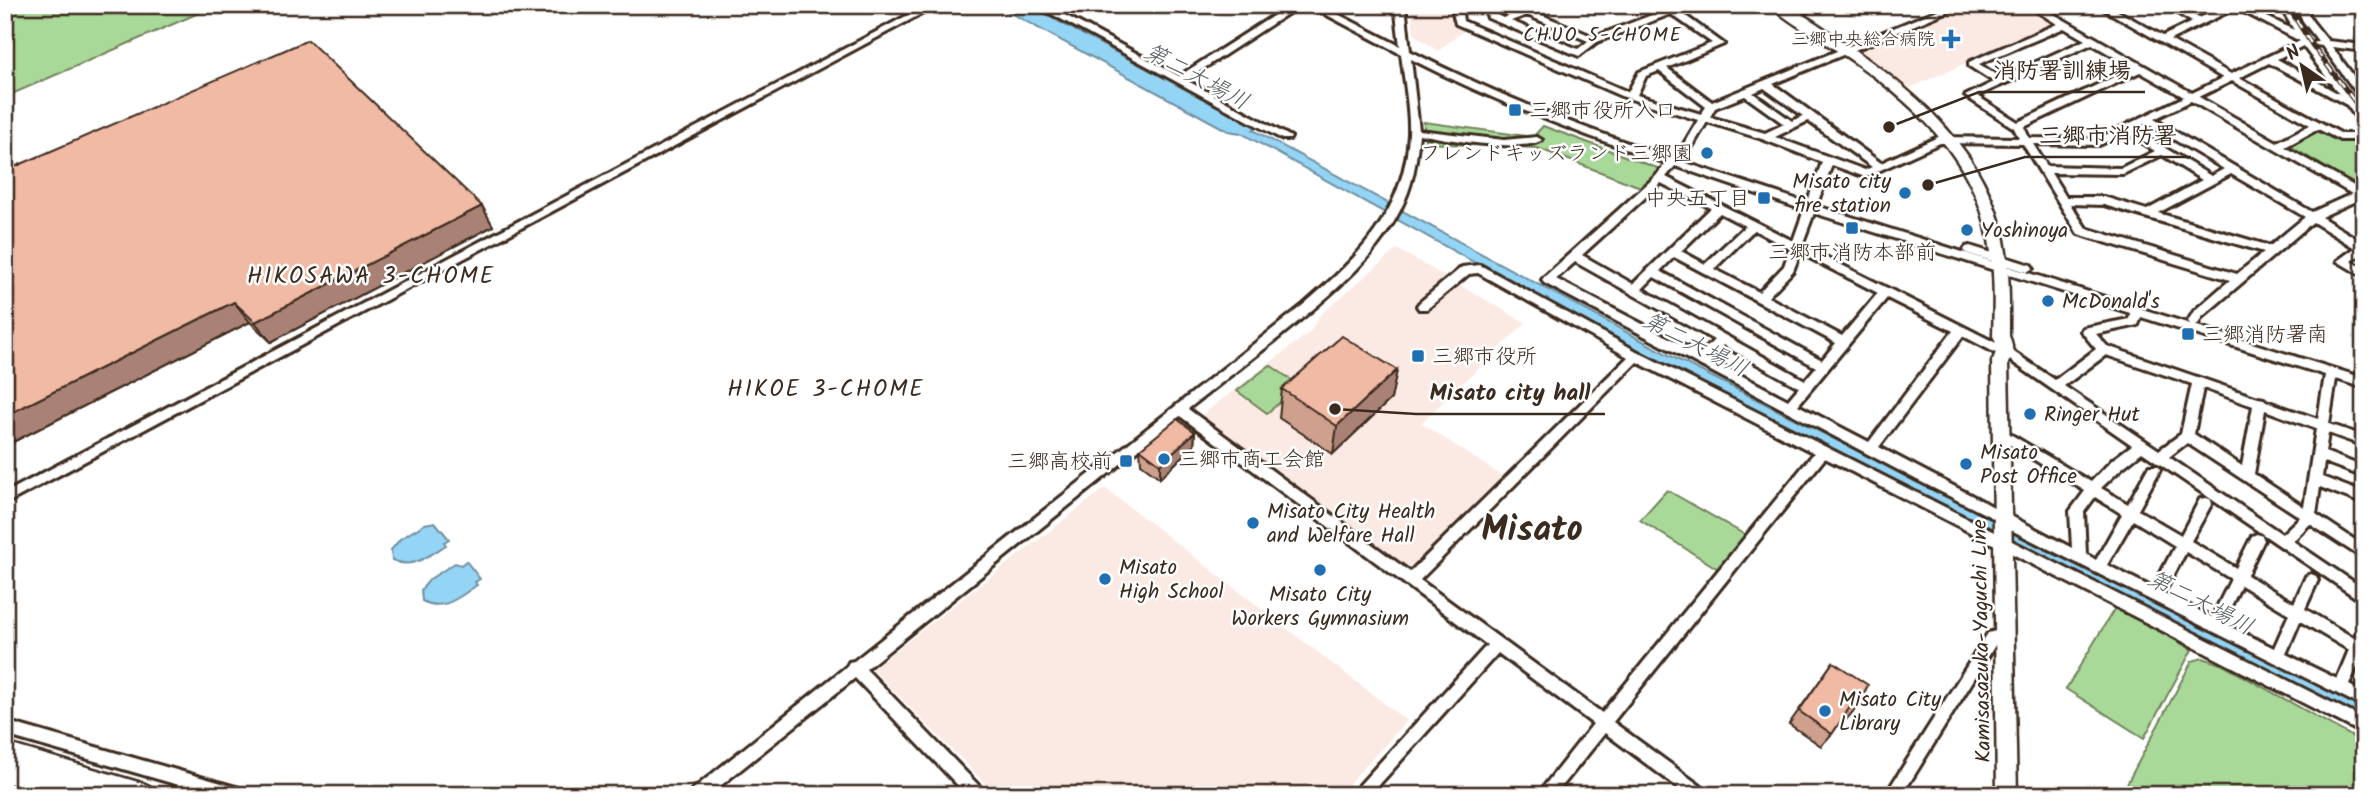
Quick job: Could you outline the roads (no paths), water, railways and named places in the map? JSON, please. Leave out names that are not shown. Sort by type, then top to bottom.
[{"type":"highway","points":[[5,753],[145,795]]},
{"type":"highway","points":[[5,772],[63,788],[125,795]]},
{"type":"main road","name":"Kamisasazuka-Yaguchi Line","points":[[1776,5],[1898,88],[1950,139],[1973,173],[1993,224],[2000,264],[2007,795]]},
{"type":"street","points":[[5,499],[934,5]]},
{"type":"street","points":[[1039,5],[1286,137]]},
{"type":"street","points":[[1180,80],[1297,5]]},
{"type":"street","points":[[1312,5],[1521,106],[1676,161],[2000,264],[2364,375]]},
{"type":"street","points":[[1327,5],[1405,50]]},
{"type":"street","points":[[697,795],[1334,285],[1366,255],[1384,231],[1402,199],[1412,166],[1413,144],[1400,5]]},
{"type":"street","points":[[1456,5],[1459,22],[1631,96],[1766,136],[1865,174],[1938,140],[2099,142],[2304,40]]},
{"type":"street","points":[[1489,5],[1491,16],[1579,53]]},
{"type":"street","points":[[1502,21],[1546,5]]},
{"type":"street","points":[[1564,68],[1594,40],[1687,5]]},
{"type":"street","points":[[1791,15],[1817,5]]},
{"type":"street","points":[[1959,5],[1711,106],[1676,161],[1548,280],[2002,519],[2364,700]]},
{"type":"street","points":[[2031,5],[2362,193]]},
{"type":"street","points":[[2100,5],[2340,137],[2364,137]]},
{"type":"street","points":[[2168,5],[2199,22]]},
{"type":"street","points":[[2162,40],[2236,5],[2304,40],[2364,48]]},
{"type":"street","points":[[2256,15],[2276,5]]},
{"type":"street","points":[[2284,5],[2316,58],[2364,121]]},
{"type":"street","points":[[2300,5],[2343,72],[2364,97]]},
{"type":"street","points":[[1631,96],[1642,74],[1719,44],[1673,11]]},
{"type":"street","points":[[1527,12],[1594,40]]},
{"type":"street","points":[[2001,82],[1972,64],[2065,24]]},
{"type":"street","points":[[2093,40],[1970,96],[2018,126],[2082,231],[2239,279]]},
{"type":"street","points":[[2316,58],[2364,82]]},
{"type":"street","points":[[2269,59],[2364,113]]},
{"type":"street","points":[[1660,68],[1711,106]]},
{"type":"street","points":[[2018,126],[2141,68]]},
{"type":"street","points":[[2310,82],[2327,73]]},
{"type":"street","points":[[1768,85],[1880,167]]},
{"type":"street","points":[[1747,93],[1790,124]]},
{"type":"street","points":[[1766,136],[1809,117]]},
{"type":"street","points":[[2147,119],[2363,248],[2343,261],[2364,272]]},
{"type":"street","points":[[2278,146],[2318,125]]},
{"type":"street","points":[[2127,129],[2211,181]]},
{"type":"street","points":[[1422,132],[1504,143],[1537,140]]},
{"type":"street","points":[[2044,169],[2123,171],[2162,151]]},
{"type":"street","points":[[1760,298],[1789,268],[1828,161]]},
{"type":"street","points":[[2148,214],[2232,169]]},
{"type":"street","points":[[1660,178],[2000,349],[2056,385],[2157,463],[2283,542],[2364,597]]},
{"type":"street","points":[[2194,321],[2198,314],[2312,217],[2362,193]]},
{"type":"street","points":[[2063,200],[2104,201],[2273,251]]},
{"type":"street","points":[[1634,290],[1718,208]]},
{"type":"street","points":[[1707,269],[1752,225]]},
{"type":"street","points":[[1674,252],[1843,342]]},
{"type":"street","points":[[1574,256],[1806,386]]},
{"type":"street","points":[[2000,264],[2136,311],[2364,383]]},
{"type":"street","points":[[1423,306],[1465,270],[1480,269],[1636,356],[2364,727]]},
{"type":"street","points":[[1653,272],[1823,366]]},
{"type":"street","points":[[1790,406],[1885,293]]},
{"type":"street","points":[[2136,311],[2134,322],[2087,331],[2104,350],[2260,402],[2364,441]]},
{"type":"street","points":[[1871,448],[1960,331]]},
{"type":"street","points":[[1702,360],[1721,340]]},
{"type":"street","points":[[2056,385],[2104,350]]},
{"type":"street","points":[[1411,580],[1636,356]]},
{"type":"street","points":[[2283,542],[2309,517],[2331,373]]},
{"type":"street","points":[[2099,567],[2157,463],[2187,436],[2199,381]]},
{"type":"street","points":[[2246,476],[2260,402]]},
{"type":"street","points":[[1179,409],[1701,795]]},
{"type":"street","points":[[2001,434],[2360,650]]},
{"type":"street","points":[[2187,436],[2364,553]]},
{"type":"street","points":[[2079,557],[2077,511],[2092,490],[2139,447]]},
{"type":"street","points":[[1545,795],[1822,452]]},
{"type":"street","points":[[2319,455],[2364,472]]},
{"type":"street","points":[[2315,480],[2364,499]]},
{"type":"street","points":[[2156,595],[2205,503]]},
{"type":"street","points":[[2215,625],[2257,540]]},
{"type":"street","points":[[2277,657],[2311,580]]},
{"type":"street","points":[[2341,688],[2360,650],[2364,631]]},
{"type":"street","points":[[1893,795],[1993,637],[2003,635]]},
{"type":"street","points":[[1360,795],[1497,644]]},
{"type":"street","points":[[855,667],[978,795]]},
{"type":"street","points":[[5,728],[239,795]]},
{"type":"water","points":[[996,5],[1028,5],[1256,127],[1253,130],[1665,353],[2364,708],[2364,724],[1630,349],[1241,133],[1228,131]]},
{"type":"water","points":[[435,522],[449,539],[444,542],[446,545],[414,563],[392,560],[391,550],[400,539],[425,524]]},
{"type":"water","points":[[466,561],[480,579],[475,582],[477,585],[451,602],[437,605],[422,601],[421,590],[430,579],[455,563],[461,565]]},
{"type":"railway","points":[[2287,5],[2312,45],[2364,114]]},
{"type":"place","name":"三郷中央総合病院","points":[[1951,39]]},
{"type":"place","name":"三郷市役所入口","points":[[1515,110]]},
{"type":"place","name":"消防署訓練場","points":[[1889,127]]},
{"type":"place","name":"フレンドキッズランド三郷園","points":[[1707,153]]},
{"type":"place","name":"三郷市消防署","points":[[1928,185]]},
{"type":"place","name":"Misato city fire station","points":[[1905,193]]},
{"type":"place","name":"中央五丁目","points":[[1764,198]]},
{"type":"place","name":"三郷市消防本部前","points":[[1852,228]]},
{"type":"place","name":"Yoshinoya","points":[[1967,230]]},
{"type":"place","name":"McDonald's","points":[[2048,301]]},
{"type":"place","name":"三郷消防署南","points":[[2188,334]]},
{"type":"place","name":"三郷市役所","points":[[1418,356]]},
{"type":"place","name":"Misato city hall","points":[[1335,409]]},
{"type":"place","name":"Ringer Hut","points":[[2030,414]]},
{"type":"place","name":"三郷市商工会館","points":[[1164,459]]},
{"type":"place","name":"三郷高校前","points":[[1126,461]]},
{"type":"place","name":"Misato Post Office","points":[[1966,464]]},
{"type":"place","name":"Misato City Health and Welfare Hall","points":[[1253,523]]},
{"type":"place","name":"Misato City Workers Gymnasium","points":[[1320,570]]},
{"type":"place","name":"Misato High School","points":[[1105,579]]},
{"type":"place","name":"Misato City Library","points":[[1825,711]]},
{"type":"district","name":"CHUO 5-CHOME","points":[[1603,34]]},
{"type":"district","name":"HIKOSAWA 3-CHOME","points":[[371,275]]},
{"type":"district","name":"HIKOE 3-CHOME","points":[[826,388]]},
{"type":"district","name":"Misato","points":[[1532,528]]},
{"type":"water label","name":"第二大場川","points":[[1197,76]]},
{"type":"water label","name":"第二大場川","points":[[1696,344]]},
{"type":"water label","name":"第二大場川","points":[[2201,602]]}]
